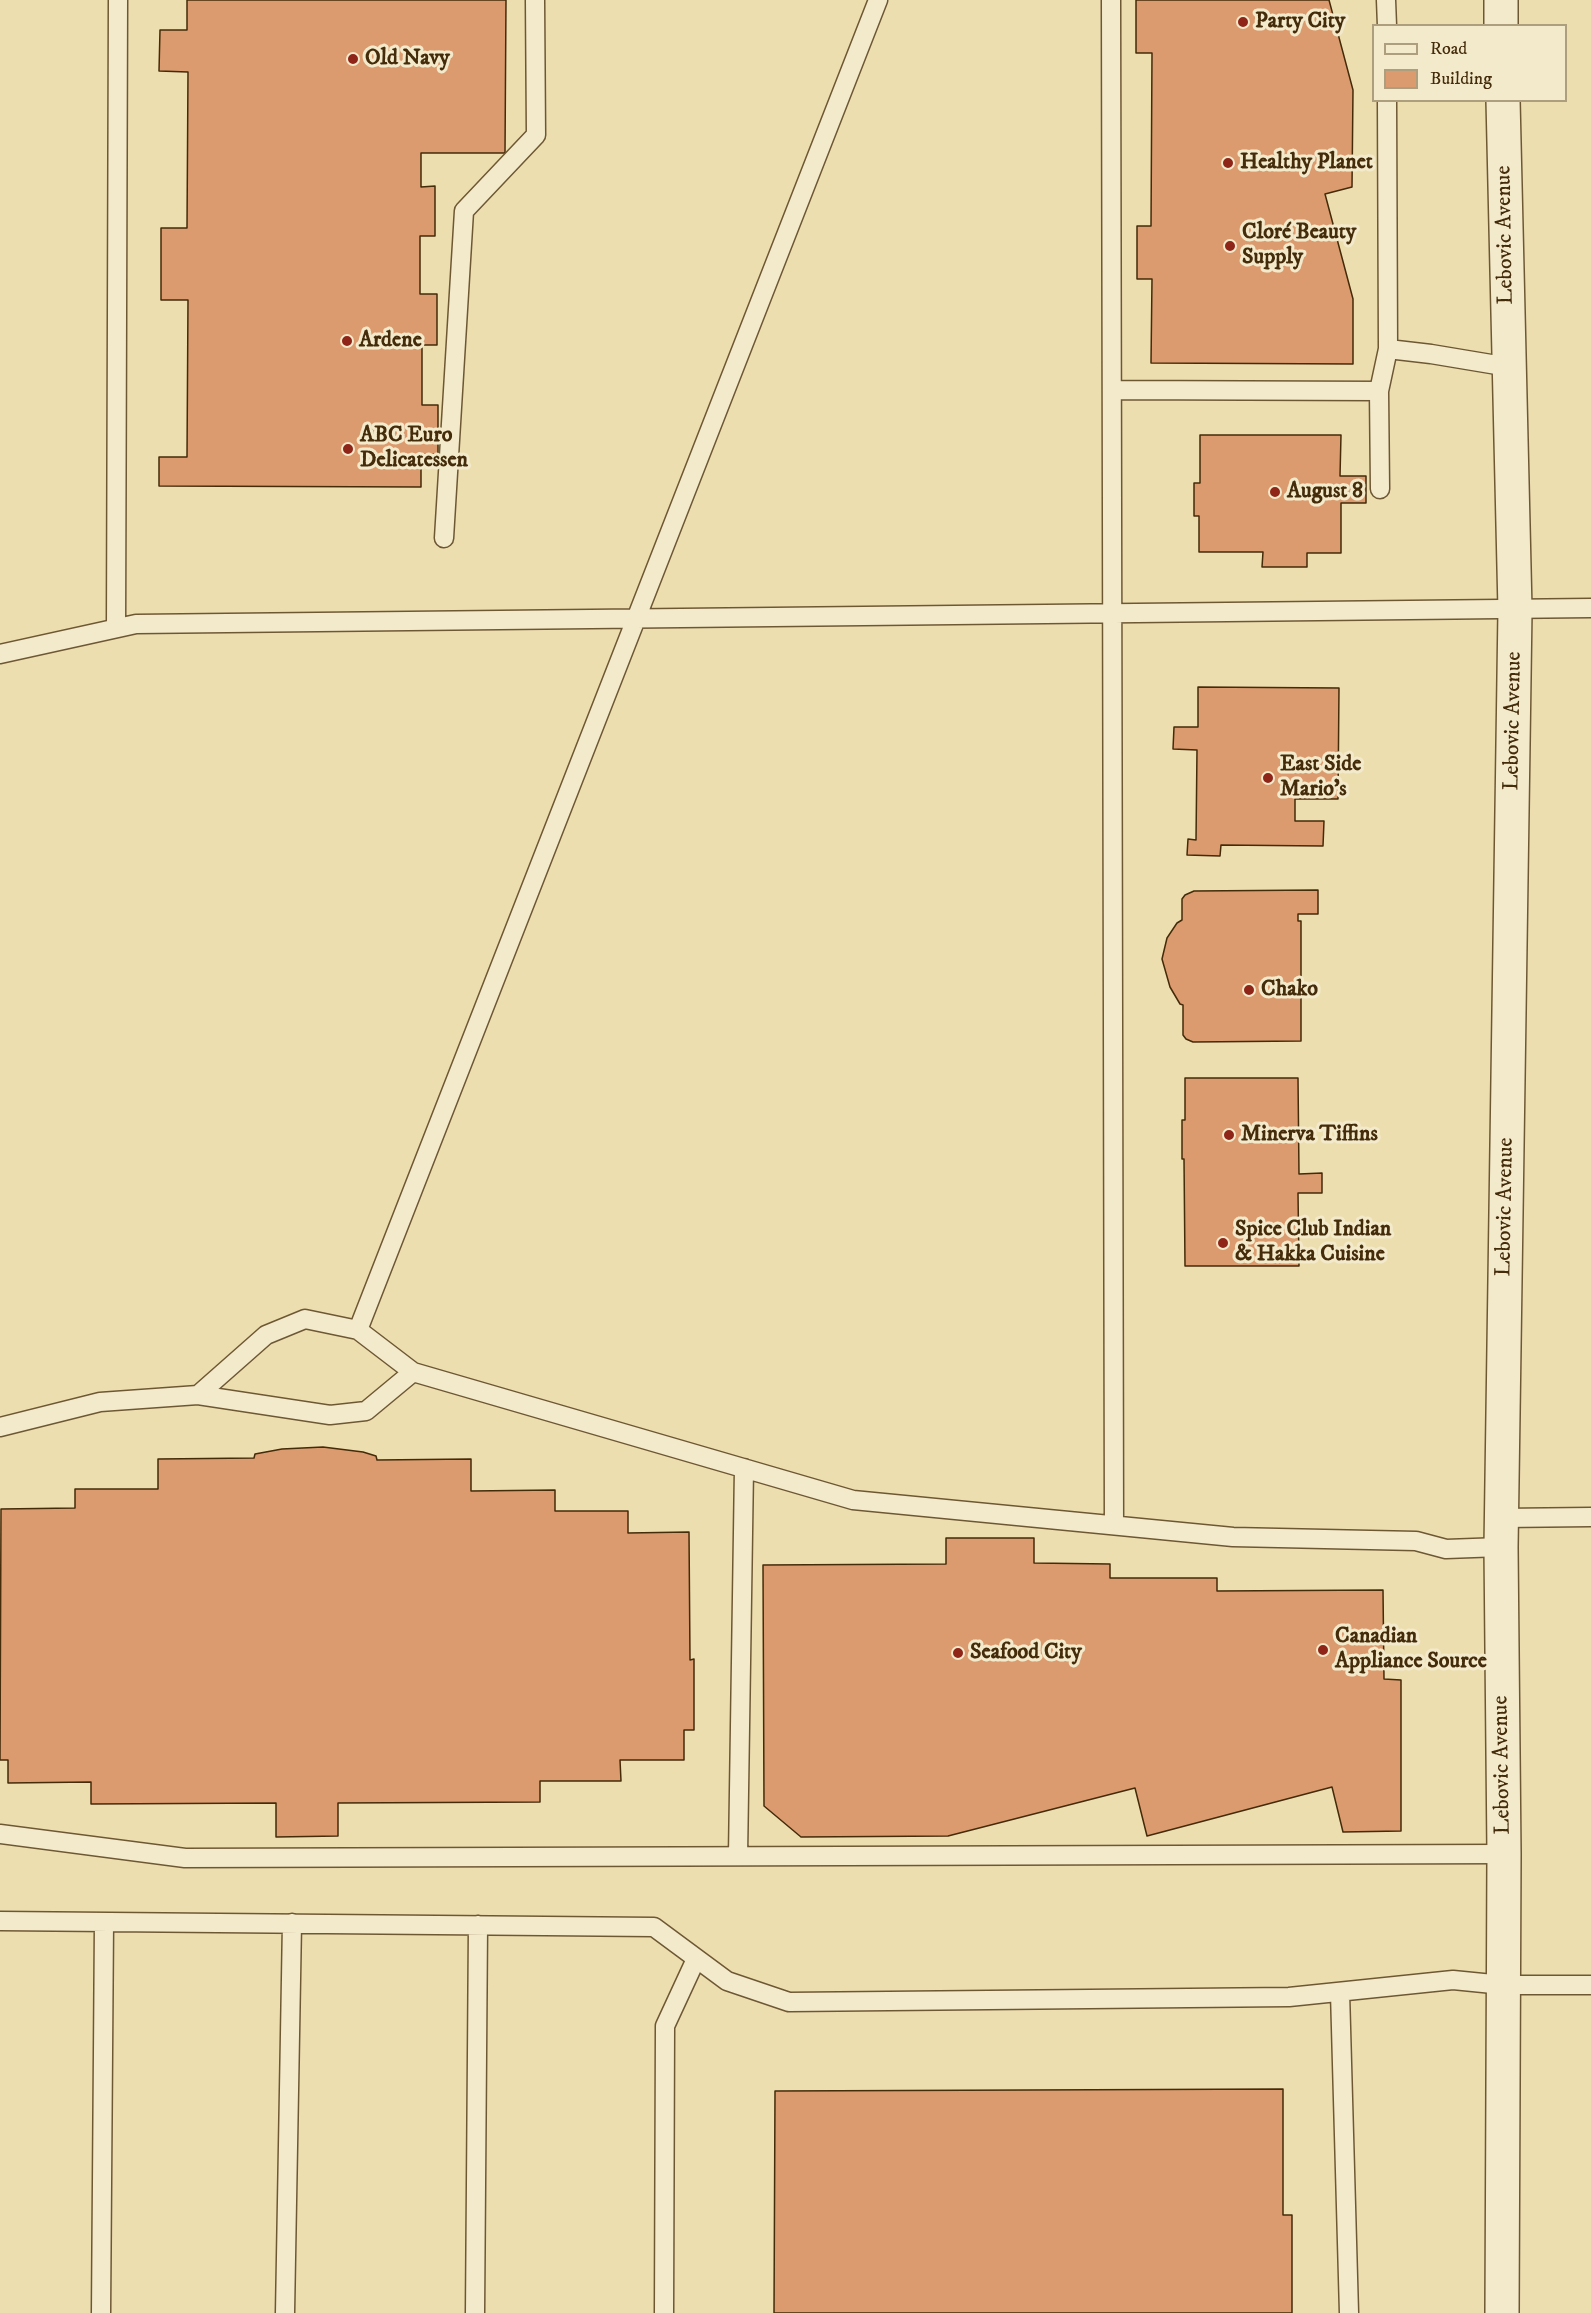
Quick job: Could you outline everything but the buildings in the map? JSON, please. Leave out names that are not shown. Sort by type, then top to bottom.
[{"type":"street","points":[[1501,0],[1501,24]]},
{"type":"street","name":"Lebovic Avenue","points":[[1502,2313],[1504,1854],[1502,1533],[1515,610],[1503,102]]},
{"type":"lane","points":[[116,628],[118,0]]},
{"type":"lane","points":[[444,538],[464,211],[536,135],[535,0]]},
{"type":"lane","points":[[358,1330],[878,0]]},
{"type":"lane","points":[[1111,0],[1114,1525]]},
{"type":"lane","points":[[1386,0],[1387,24]]},
{"type":"lane","points":[[1380,489],[1379,391],[1388,349],[1387,102]]},
{"type":"lane","points":[[1388,349],[1509,367]]},
{"type":"lane","points":[[1112,390],[1379,391]]},
{"type":"lane","points":[[0,654],[136,624],[1591,608]]},
{"type":"lane","points":[[198,1395],[266,1335],[305,1319],[358,1330],[413,1371],[853,1500],[1233,1537],[1416,1541],[1446,1549],[1502,1533],[1591,1517]]},
{"type":"lane","points":[[0,1427],[100,1402],[198,1395],[330,1415],[366,1411],[413,1371]]},
{"type":"lane","points":[[738,1856],[744,1468]]},
{"type":"lane","points":[[0,1834],[185,1857],[1504,1854]]},
{"type":"lane","points":[[0,1921],[654,1927],[726,1981],[789,2002],[1290,1997],[1453,1980],[1503,1985],[1591,1985]]},
{"type":"lane","points":[[100,2313],[104,1922]]},
{"type":"lane","points":[[285,2313],[292,1923]]},
{"type":"lane","points":[[475,2313],[478,1925]]},
{"type":"lane","points":[[664,2313],[665,2026],[696,1959]]},
{"type":"lane","points":[[1340,1992],[1349,2313]]},
{"type":"place","name":"Party City","points":[[1243,22]]},
{"type":"place","name":"Old Navy","points":[[353,59]]},
{"type":"place","name":"Healthy Planet","points":[[1228,163]]},
{"type":"place","name":"Cloré Beauty Supply","points":[[1230,246]]},
{"type":"place","name":"Ardene","points":[[347,341]]},
{"type":"place","name":"ABC Euro Delicatessen","points":[[348,449]]},
{"type":"place","name":"August 8","points":[[1275,492]]},
{"type":"place","name":"East Side Mario's","points":[[1268,778]]},
{"type":"place","name":"Chako","points":[[1249,990]]},
{"type":"place","name":"Minerva Tiffins","points":[[1229,1135]]},
{"type":"place","name":"Spice Club Indian & Hakka Cuisine","points":[[1223,1243]]},
{"type":"place","name":"Canadian Appliance Source","points":[[1323,1650]]},
{"type":"place","name":"Seafood City","points":[[958,1653]]}]
